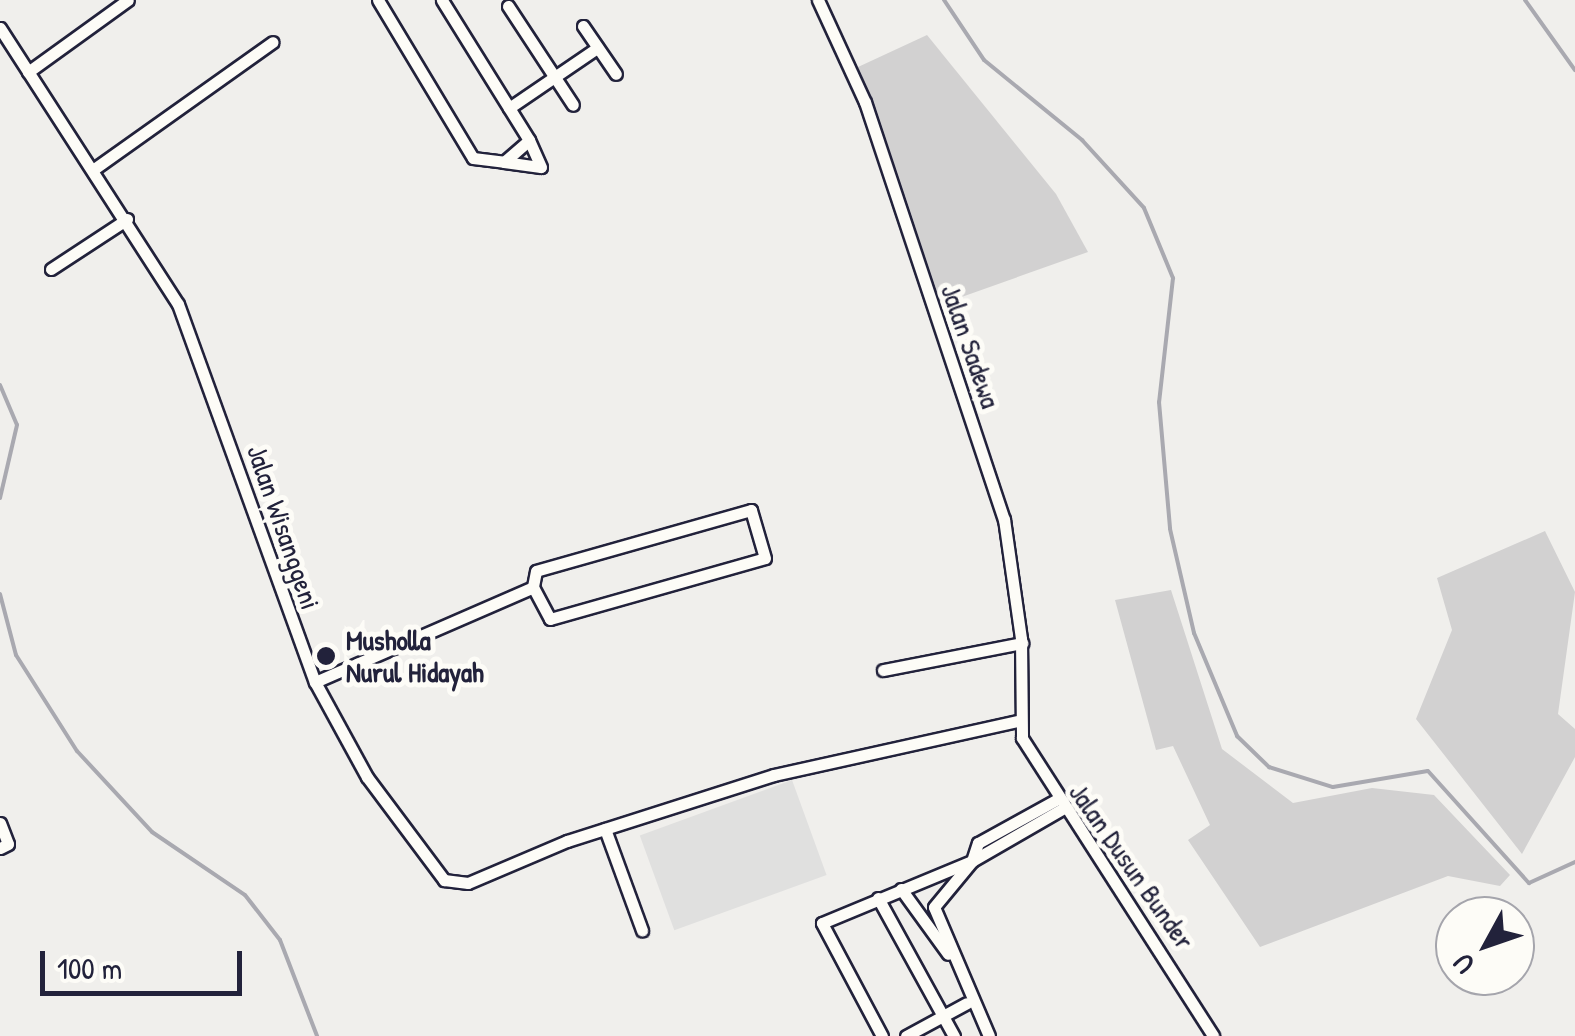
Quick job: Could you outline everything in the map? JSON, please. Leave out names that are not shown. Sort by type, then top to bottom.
[{"type":"street","points":[[28,72],[128,0]]},
{"type":"street","points":[[378,0],[473,158],[541,167],[530,140],[442,0]]},
{"type":"street","name":"Jalan Sadewa","points":[[818,0],[865,102],[1004,519],[1022,643],[1018,721]]},
{"type":"street","points":[[508,6],[573,105]]},
{"type":"street","points":[[583,26],[616,74]]},
{"type":"street","name":"Jalan Wisanggeni","points":[[0,28],[127,219],[189,332],[315,682],[393,816],[451,884],[774,775],[1018,721]]},
{"type":"street","points":[[94,169],[274,42]]},
{"type":"street","points":[[510,108],[597,48]]},
{"type":"street","points":[[504,162],[530,140]]},
{"type":"street","points":[[51,269],[127,219]]},
{"type":"street","points":[[751,510],[765,558],[550,619],[533,588],[536,571],[751,510]]},
{"type":"street","points":[[315,682],[533,588]]},
{"type":"street","points":[[883,670],[1022,643]]},
{"type":"street","name":"Jalan Dusun Bunder","points":[[1018,721],[1059,805],[1213,1036]]},
{"type":"street","points":[[926,927],[934,907],[972,860],[978,843],[1059,805]]},
{"type":"street","points":[[0,823],[8,844],[0,848]]},
{"type":"street","points":[[605,830],[642,930]]},
{"type":"street","points":[[882,1036],[822,923],[972,860]]},
{"type":"street","points":[[902,888],[926,927],[956,964]]},
{"type":"street","points":[[878,898],[954,1036]]},
{"type":"street","points":[[934,907],[967,1003],[989,1036]]},
{"type":"street","points":[[906,1036],[967,1003]]},
{"type":"shaded area","points":[[927,35],[1056,194],[1088,252],[939,305],[858,67]]},
{"type":"shaded area","points":[[1545,531],[1575,592],[1558,714],[1575,729],[1575,757],[1522,854],[1416,719],[1452,630],[1437,578]]},
{"type":"shaded area","points":[[1171,590],[1222,749],[1293,803],[1372,788],[1434,795],[1510,875],[1500,886],[1448,876],[1260,947],[1188,840],[1210,825],[1173,746],[1156,750],[1115,600]]},
{"type":"shaded area","points":[[792,780],[827,875],[674,930],[640,835]]},
{"type":"waterway","points":[[944,0],[984,60],[1082,140],[1144,208],[1173,278],[1159,402],[1170,529],[1194,633],[1237,736],[1269,767],[1333,787],[1428,771],[1529,883],[1575,862]]},
{"type":"waterway","points":[[1525,0],[1575,70]]},
{"type":"waterway","points":[[0,385],[17,425],[0,498]]},
{"type":"waterway","points":[[0,594],[16,655],[77,751],[152,832],[245,895],[280,940],[317,1036]]},
{"type":"place","name":"Musholla Nurul Hidayah","points":[[326,656]]}]
